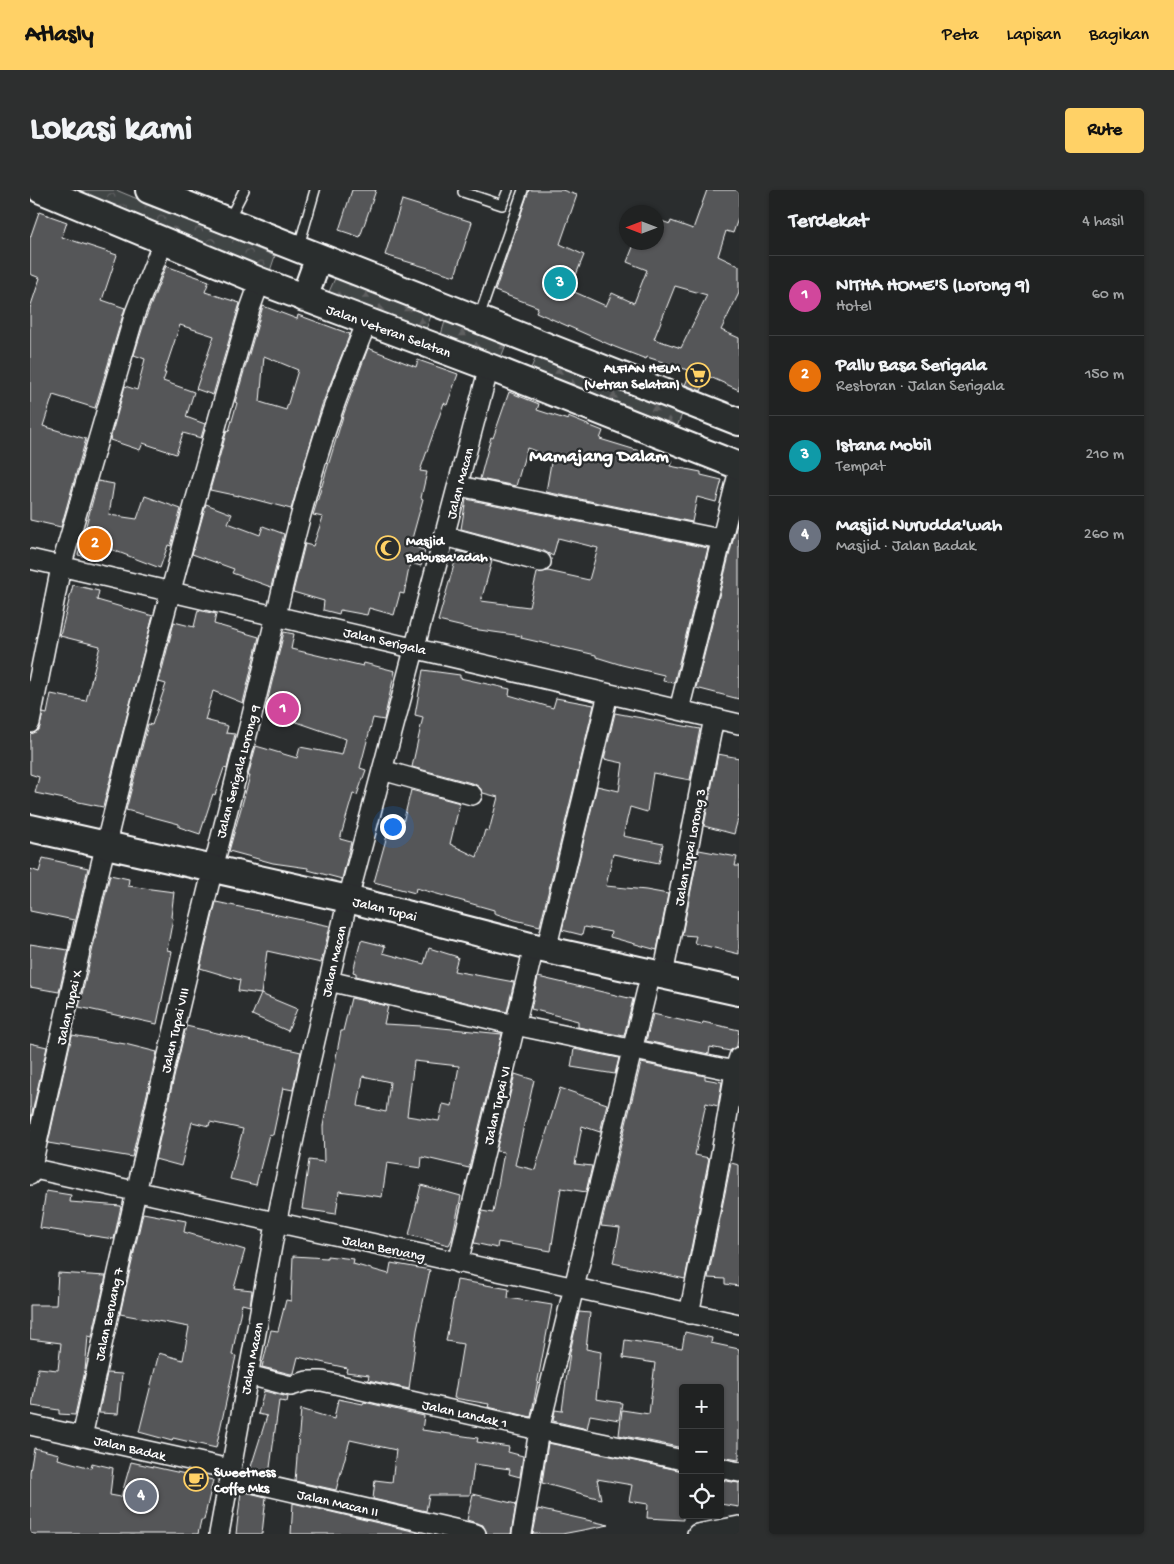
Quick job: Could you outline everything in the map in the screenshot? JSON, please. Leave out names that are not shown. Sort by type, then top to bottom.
[{"type":"main road","name":"Jalan Veteran Selatan","points":[[41,190],[260,281],[489,367],[739,466]]},
{"type":"main road","points":[[149,190],[739,422]]},
{"type":"main road","points":[[304,298],[308,253]]},
{"type":"main road","points":[[680,442],[697,406]]},
{"type":"main road","name":"Jalan Tupai","points":[[30,828],[348,899],[540,948],[739,992]]},
{"type":"street","points":[[30,723],[61,567],[135,313],[163,242]]},
{"type":"street","name":"Jalan Tupai X","points":[[30,1171],[105,846],[168,592],[250,309],[260,281]]},
{"type":"street","name":"Jalan Serigala Lorong 9","points":[[212,869],[278,615],[296,533],[332,410],[367,322]]},
{"type":"street","name":"Jalan Macan","points":[[218,1534],[276,1224],[348,899],[489,367]]},
{"type":"street","points":[[679,710],[720,539],[739,470]]},
{"type":"street","points":[[459,486],[720,539]]},
{"type":"street","points":[[445,536],[541,562]]},
{"type":"street","name":"Jalan Serigala","points":[[30,559],[168,592],[278,615],[739,724]]},
{"type":"street","name":"Jalan Tupai VI","points":[[458,1262],[515,1026],[540,948],[608,694]]},
{"type":"street","name":"Jalan Tupai Lorong 3","points":[[522,1534],[539,1430],[576,1288],[632,1051],[657,974],[714,718]]},
{"type":"street","points":[[382,770],[472,795]]},
{"type":"street","name":"Jalan Tupai VIII","points":[[135,1192],[212,869]]},
{"type":"street","points":[[329,982],[515,1026],[632,1051],[730,1070],[738,1062]]},
{"type":"street","points":[[689,1314],[738,1062]]},
{"type":"street","name":"Jalan Beruang","points":[[30,1171],[135,1192],[739,1324]]},
{"type":"street","name":"Jalan Beruang 7","points":[[82,1436],[135,1192]]},
{"type":"street","name":"Jalan Landak 1","points":[[248,1375],[291,1386],[307,1381],[322,1381],[679,1459]]},
{"type":"street","name":"Jalan Badak","points":[[30,1425],[230,1473]]},
{"type":"street","points":[[724,1469],[739,1472]]},
{"type":"street","name":"Jalan Macan II","points":[[230,1473],[476,1534]]},
{"type":"street","points":[[696,1534],[739,1526]]},
{"type":"lane","points":[[228,222],[244,190]]},
{"type":"lane","points":[[308,253],[315,190]]},
{"type":"lane","points":[[463,192],[502,204],[508,190]]},
{"type":"lane","points":[[478,320],[523,190]]},
{"type":"green space","points":[[71,190],[116,190],[275,256],[270,271]]},
{"type":"green space","points":[[341,265],[436,303],[421,342],[323,305]]},
{"type":"green space","points":[[449,308],[511,332],[496,370],[437,348]]},
{"type":"green space","points":[[541,345],[687,402],[672,439],[525,382]]},
{"type":"building","points":[[352,190],[376,190],[360,237],[339,230]]},
{"type":"building","points":[[529,190],[562,190],[577,195],[560,244],[584,255],[570,290],[606,306],[612,293],[634,303],[647,270],[627,262],[632,250],[664,250],[664,222],[670,224],[671,221],[693,229],[707,190],[739,190],[739,216],[733,233],[726,231],[718,256],[739,266],[739,293],[721,330],[739,338],[739,390],[708,376],[701,391],[685,385],[691,371],[647,357],[646,359],[615,347],[536,312],[538,307],[495,291]],"holes":[[[675,286],[707,295],[681,348],[654,339]]]},
{"type":"building","points":[[402,200],[472,222],[455,276],[385,255]]},
{"type":"building","points":[[39,212],[67,222],[62,237],[117,255],[102,300],[125,308],[95,408],[53,395],[43,426],[86,439],[61,527],[30,520],[30,308],[40,278],[30,274],[30,238]]},
{"type":"building","points":[[166,266],[209,281],[205,292],[240,303],[213,395],[196,389],[214,336],[180,325],[163,381],[194,392],[186,417],[205,424],[201,438],[183,433],[176,454],[143,443],[140,450],[110,440],[125,386],[137,390],[145,359],[134,355],[146,317]]},
{"type":"building","points":[[263,306],[297,319],[298,315],[350,334],[322,405],[291,509],[238,495],[210,490],[227,430],[229,431],[237,403],[235,402]],"holes":[[[264,356],[298,370],[286,410],[260,402]]]},
{"type":"building","points":[[368,348],[416,367],[418,360],[458,374],[447,405],[444,403],[420,471],[427,472],[421,498],[423,499],[410,546],[425,550],[421,566],[410,563],[404,594],[400,593],[394,615],[369,608],[367,615],[340,610],[339,614],[323,610],[324,601],[293,592],[305,544],[313,546],[323,517],[313,515],[344,413]]},
{"type":"building","points":[[509,392],[539,404],[537,410],[568,420],[568,417],[603,431],[600,439],[672,461],[670,466],[701,472],[701,475],[722,480],[716,502],[697,497],[692,522],[546,492],[552,457],[527,448],[516,486],[480,479],[491,437],[493,438]]},
{"type":"building","points":[[98,481],[114,484],[109,515],[137,519],[145,496],[181,509],[171,546],[168,545],[160,568],[105,547],[101,560],[78,555]]},
{"type":"building","points":[[466,499],[708,548],[674,683],[663,681],[664,675],[622,665],[596,657],[596,655],[521,638],[522,636],[472,629],[438,621],[458,551],[492,561],[481,601],[529,607],[537,573],[548,571],[589,580],[598,548],[558,538],[553,556],[544,551],[461,529]]},
{"type":"building","points":[[206,504],[232,514],[228,523],[260,535],[263,526],[284,534],[271,587],[232,573],[234,569],[192,554]]},
{"type":"building","points":[[739,516],[739,699],[696,688]]},
{"type":"building","points":[[73,585],[99,591],[97,600],[153,616],[103,807],[35,793],[39,777],[30,774],[30,734],[39,730],[43,713],[47,714],[51,694],[86,701],[100,646],[60,636]]},
{"type":"building","points":[[198,610],[216,614],[214,624],[259,637],[243,703],[213,691],[205,720],[228,726],[226,733],[235,734],[227,769],[224,768],[215,795],[213,794],[200,834],[179,827],[179,824],[126,810],[148,724],[152,725],[166,684],[159,682],[174,622],[194,627]]},
{"type":"building","points":[[284,632],[294,634],[291,649],[363,666],[364,663],[395,671],[384,720],[373,718],[360,768],[366,770],[357,795],[353,794],[340,839],[351,842],[342,879],[308,870],[308,868],[273,863],[229,851],[250,776],[248,776],[256,746],[297,758],[300,747],[342,755],[346,739],[265,711]]},
{"type":"building","points":[[423,670],[460,675],[460,678],[510,689],[509,695],[553,708],[556,698],[594,705],[540,926],[494,913],[494,910],[416,888],[415,893],[374,882],[388,832],[400,835],[411,790],[460,803],[450,844],[477,857],[485,830],[489,831],[498,797],[483,793],[475,784],[412,767],[423,717],[415,715]]},
{"type":"building","points":[[615,713],[700,729],[690,780],[653,773],[647,812],[630,807],[623,836],[663,844],[659,863],[613,854],[606,886],[668,894],[657,950],[610,937],[611,932],[584,927],[582,935],[562,930],[597,786],[619,791],[623,763],[604,759]]},
{"type":"building","points":[[718,754],[739,758],[739,815],[734,834],[704,826]]},
{"type":"building","points":[[699,850],[737,857],[735,866],[739,866],[739,954],[694,943],[696,936],[682,935]]},
{"type":"building","points":[[43,858],[88,868],[59,992],[30,987],[30,944],[68,950],[74,920],[30,911],[30,869],[39,872]]},
{"type":"building","points":[[110,875],[129,879],[128,886],[174,892],[171,917],[173,918],[167,950],[172,951],[157,1024],[79,1007]]},
{"type":"building","points":[[216,902],[330,926],[321,963],[267,951],[261,994],[238,991],[240,980],[200,968]]},
{"type":"building","points":[[361,940],[385,946],[383,953],[424,964],[429,948],[458,957],[454,971],[514,982],[507,1012],[356,976],[356,973],[353,972]]},
{"type":"building","points":[[538,977],[633,999],[624,1036],[578,1027],[578,1021],[531,1009]]},
{"type":"building","points":[[261,994],[297,1009],[288,1031],[252,1015]]},
{"type":"building","points":[[351,998],[388,1006],[384,1024],[502,1034],[469,1168],[422,1157],[421,1168],[387,1163],[382,1197],[339,1191],[336,1214],[302,1209],[309,1160],[324,1162],[323,1126],[341,1031],[343,1031]],"holes":[[[414,1061],[459,1066],[452,1106],[443,1104],[439,1121],[407,1116]],[[363,1076],[390,1082],[386,1112],[358,1106]]]},
{"type":"building","points":[[653,1014],[702,1025],[703,1022],[739,1030],[737,1046],[730,1051],[710,1047],[709,1054],[646,1041]]},
{"type":"building","points":[[186,1026],[301,1052],[293,1090],[283,1088],[273,1135],[269,1134],[256,1185],[230,1179],[243,1129],[210,1122],[209,1126],[192,1122],[181,1166],[155,1159]]},
{"type":"building","points":[[72,1035],[125,1044],[157,1052],[132,1157],[48,1143]]},
{"type":"building","points":[[30,1043],[47,1047],[30,1122]]},
{"type":"building","points":[[574,1049],[619,1058],[615,1074],[571,1067]]},
{"type":"building","points":[[641,1063],[705,1076],[705,1079],[722,1082],[718,1106],[706,1103],[695,1155],[709,1158],[685,1279],[613,1263],[620,1228],[601,1226]]},
{"type":"building","points":[[515,1074],[534,1080],[515,1165],[535,1170],[560,1088],[607,1104],[600,1132],[582,1126],[575,1164],[592,1166],[586,1192],[561,1188],[551,1251],[498,1242],[497,1248],[474,1243],[482,1211],[493,1213],[504,1152],[496,1151]]},
{"type":"building","points":[[731,1163],[739,1165],[739,1286],[725,1284],[725,1279],[708,1278]]},
{"type":"building","points":[[421,1185],[461,1196],[449,1245],[409,1235]]},
{"type":"building","points":[[46,1191],[71,1195],[70,1202],[121,1206],[114,1239],[40,1228]]},
{"type":"building","points":[[143,1213],[186,1221],[184,1232],[245,1250],[234,1288],[252,1290],[250,1306],[242,1304],[232,1355],[236,1356],[216,1448],[173,1438],[172,1441],[139,1432],[159,1353],[183,1360],[189,1327],[120,1314]]},
{"type":"building","points":[[293,1256],[327,1258],[327,1256],[354,1259],[353,1264],[389,1274],[391,1263],[430,1270],[417,1330],[409,1389],[368,1380],[369,1375],[346,1372],[347,1368],[298,1357],[294,1373],[291,1374],[262,1367],[271,1330],[278,1331],[286,1300],[291,1301]]},
{"type":"building","points":[[58,1273],[106,1276],[92,1337],[88,1336],[85,1371],[75,1415],[59,1414],[59,1410],[32,1406],[38,1368],[58,1370],[61,1343],[30,1339],[30,1305],[56,1305]]},
{"type":"building","points":[[457,1280],[509,1289],[508,1298],[552,1305],[531,1417],[488,1407],[489,1404],[454,1398],[463,1344],[446,1341]]},
{"type":"building","points":[[579,1312],[590,1313],[586,1349],[601,1352],[596,1399],[622,1403],[619,1420],[590,1415],[587,1429],[553,1421],[555,1410],[562,1411],[570,1352]]},
{"type":"building","points":[[685,1332],[712,1338],[711,1343],[739,1349],[739,1460],[724,1458],[724,1384],[679,1384],[679,1447],[619,1435],[622,1410],[649,1414],[655,1363],[623,1358],[625,1340],[682,1348]]},
{"type":"building","points":[[107,1373],[122,1374],[118,1414],[99,1413]]},
{"type":"building","points":[[264,1391],[288,1397],[287,1402],[279,1401],[269,1475],[250,1470],[267,1416],[258,1414]]},
{"type":"building","points":[[338,1399],[363,1404],[364,1402],[424,1416],[422,1430],[478,1438],[477,1442],[509,1447],[508,1452],[523,1456],[520,1477],[509,1474],[510,1469],[474,1464],[470,1495],[429,1495],[426,1511],[373,1499],[375,1480],[392,1482],[396,1450],[350,1440],[336,1490],[295,1481],[301,1409],[334,1419]]},
{"type":"building","points":[[548,1443],[679,1470],[679,1519],[683,1520],[647,1518],[648,1504],[629,1501],[632,1485],[597,1479],[601,1499],[542,1483]]},
{"type":"building","points":[[34,1448],[59,1454],[58,1459],[91,1468],[92,1463],[113,1468],[110,1495],[121,1497],[131,1462],[213,1480],[204,1520],[201,1520],[198,1534],[30,1534],[30,1472]]},
{"type":"building","points":[[724,1481],[739,1483],[739,1507],[724,1505]]},
{"type":"building","points":[[241,1491],[266,1497],[262,1534],[236,1534]]},
{"type":"building","points":[[473,1494],[516,1504],[511,1534],[487,1534],[483,1525],[467,1520]]},
{"type":"building","points":[[293,1503],[421,1533],[291,1534]]},
{"type":"building","points":[[538,1509],[609,1525],[562,1534],[533,1534]]},
{"type":"place","name":"Istana Mobil","points":[[560,283]]},
{"type":"place","name":"ALFIAN HELM (Vetran Selatan)","points":[[698,375]]},
{"type":"place","name":"Pallu Basa Serigala","points":[[95,544]]},
{"type":"place","name":"Masjid Babussa'adah","points":[[388,548]]},
{"type":"place","name":"NITHA HOME'S (Lorong 9)","points":[[283,709]]},
{"type":"place","name":"Sweetness Coffe Mks","points":[[196,1479]]},
{"type":"place","name":"Masjid Nurudda'wah","points":[[141,1496]]},
{"type":"district","name":"Mamajang Dalam","points":[[599,454]]}]
